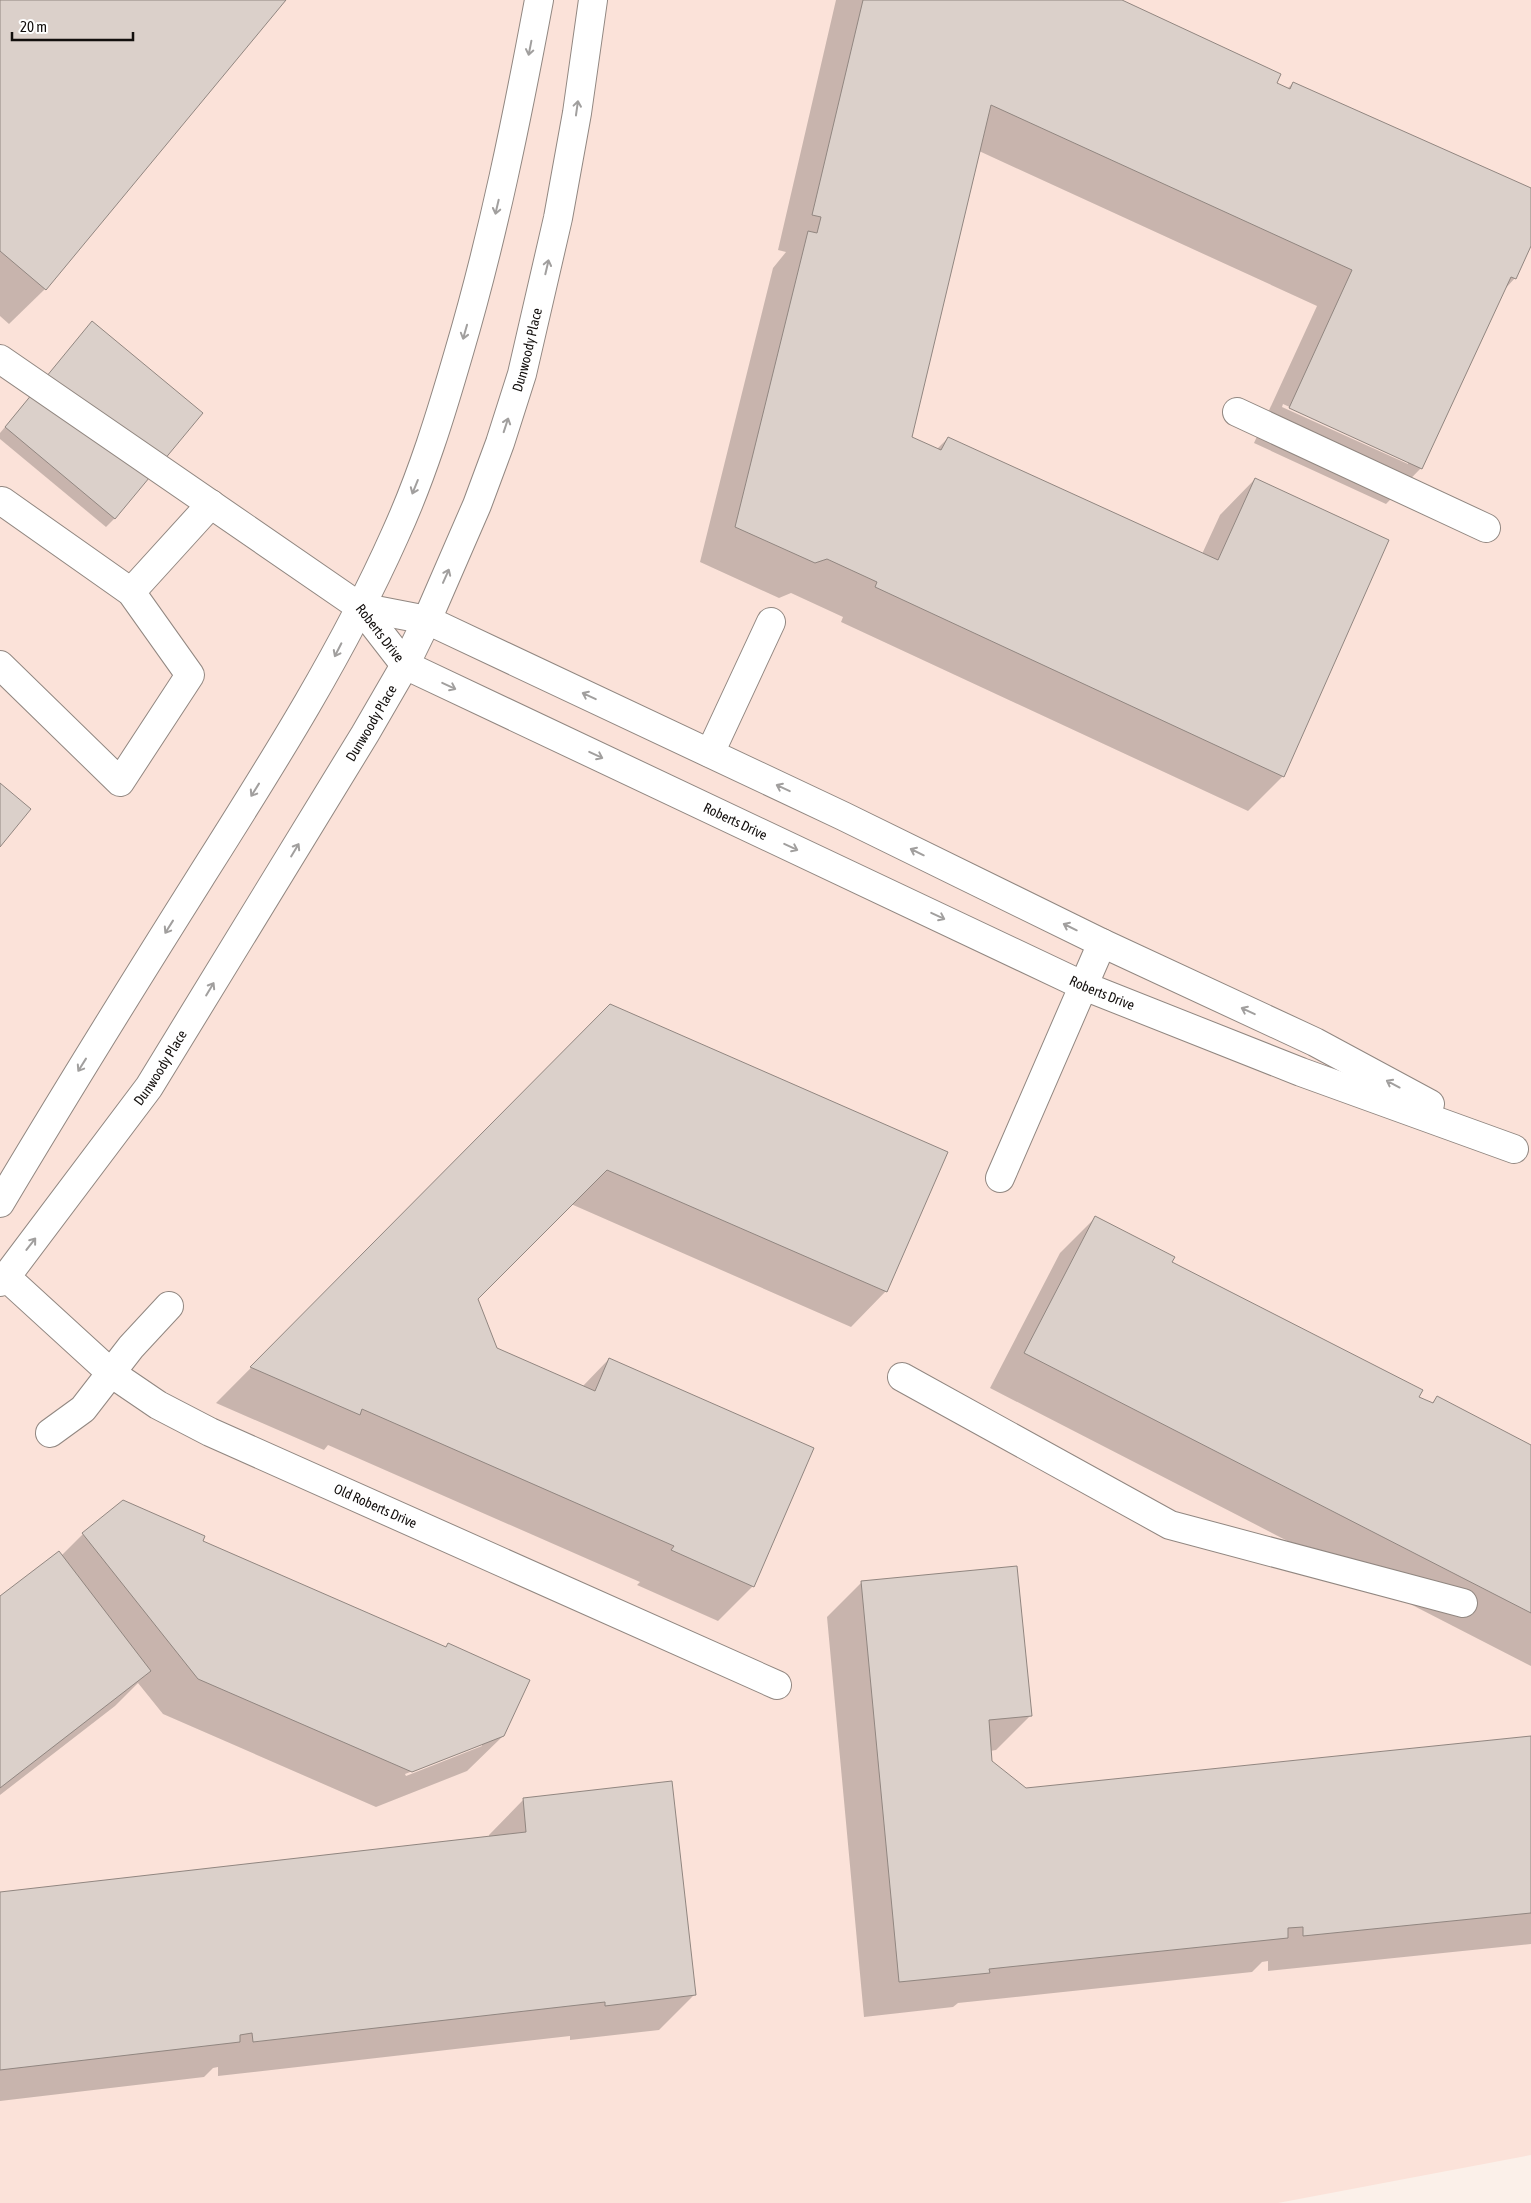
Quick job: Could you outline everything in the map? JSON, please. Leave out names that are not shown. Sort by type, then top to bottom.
[{"type":"street","points":[[0,1203],[71,1082],[288,737],[323,678],[395,536],[427,457],[448,391],[487,249],[539,0]]},
{"type":"street","name":"Dunwoody Place","points":[[3,1279],[149,1087],[365,734],[405,665],[427,620],[477,505],[500,443],[522,374],[558,218],[577,113],[592,0]]},
{"type":"street","points":[[0,359],[360,607]]},
{"type":"street","points":[[1237,412],[1486,528]]},
{"type":"street","points":[[0,503],[2,502],[130,592],[190,675],[120,782],[0,665]]},
{"type":"street","points":[[130,592],[211,504]]},
{"type":"street","name":"Roberts Drive","points":[[360,607],[427,620],[710,753],[1102,943],[1315,1042],[1522,1153]]},
{"type":"street","name":"Roberts Drive","points":[[360,607],[405,665],[1084,986],[1300,1072],[1522,1153]]},
{"type":"street","points":[[710,753],[771,622]]},
{"type":"street","points":[[1000,1178],[1102,943]]},
{"type":"street","name":"Old Roberts Drive","points":[[3,1279],[111,1373],[158,1405],[210,1432],[777,1685]]},
{"type":"street","points":[[50,1433],[83,1409],[111,1373],[169,1306]]},
{"type":"street","points":[[902,1377],[1170,1525],[1464,1603]]},
{"type":"shaded area","points":[[0,0],[1531,0],[1531,2155],[1278,2203],[0,2203]]},
{"type":"building","points":[[0,0],[286,0],[46,290],[0,251]]},
{"type":"building","points":[[863,0],[1122,0],[1281,74],[1277,83],[1290,89],[1293,82],[1531,188],[1531,246],[1516,279],[1511,277],[1422,469],[1289,408],[1352,270],[991,105],[912,437],[941,450],[948,437],[1218,560],[1255,478],[1389,540],[1284,777],[875,587],[877,582],[827,559],[815,563],[735,527],[808,231],[817,233],[821,217],[812,215]]},
{"type":"building","points":[[92,321],[203,413],[115,519],[5,427]]},
{"type":"building","points":[[0,783],[31,809],[0,847]]},
{"type":"building","points":[[610,1004],[948,1152],[887,1292],[607,1170],[478,1299],[497,1348],[595,1391],[609,1358],[814,1448],[754,1587],[671,1550],[674,1546],[362,1409],[360,1415],[250,1367]]},
{"type":"building","points":[[1095,1216],[1175,1257],[1172,1262],[1423,1390],[1419,1397],[1433,1403],[1437,1396],[1531,1445],[1531,1613],[1024,1353]]},
{"type":"building","points":[[123,1500],[205,1536],[203,1541],[446,1647],[448,1643],[530,1680],[504,1736],[412,1772],[198,1679],[82,1533]]},
{"type":"building","points":[[59,1551],[151,1671],[0,1788],[0,1596]]},
{"type":"building","points":[[1017,1566],[1032,1716],[989,1720],[992,1761],[1026,1788],[1531,1736],[1531,1913],[1303,1936],[1303,1927],[1288,1928],[1288,1938],[989,1969],[990,1973],[899,1982],[861,1581]]},
{"type":"building","points":[[672,1781],[696,1995],[605,2006],[605,2002],[253,2042],[252,2033],[240,2035],[240,2042],[0,2070],[0,1892],[526,1832],[523,1798]]}]
